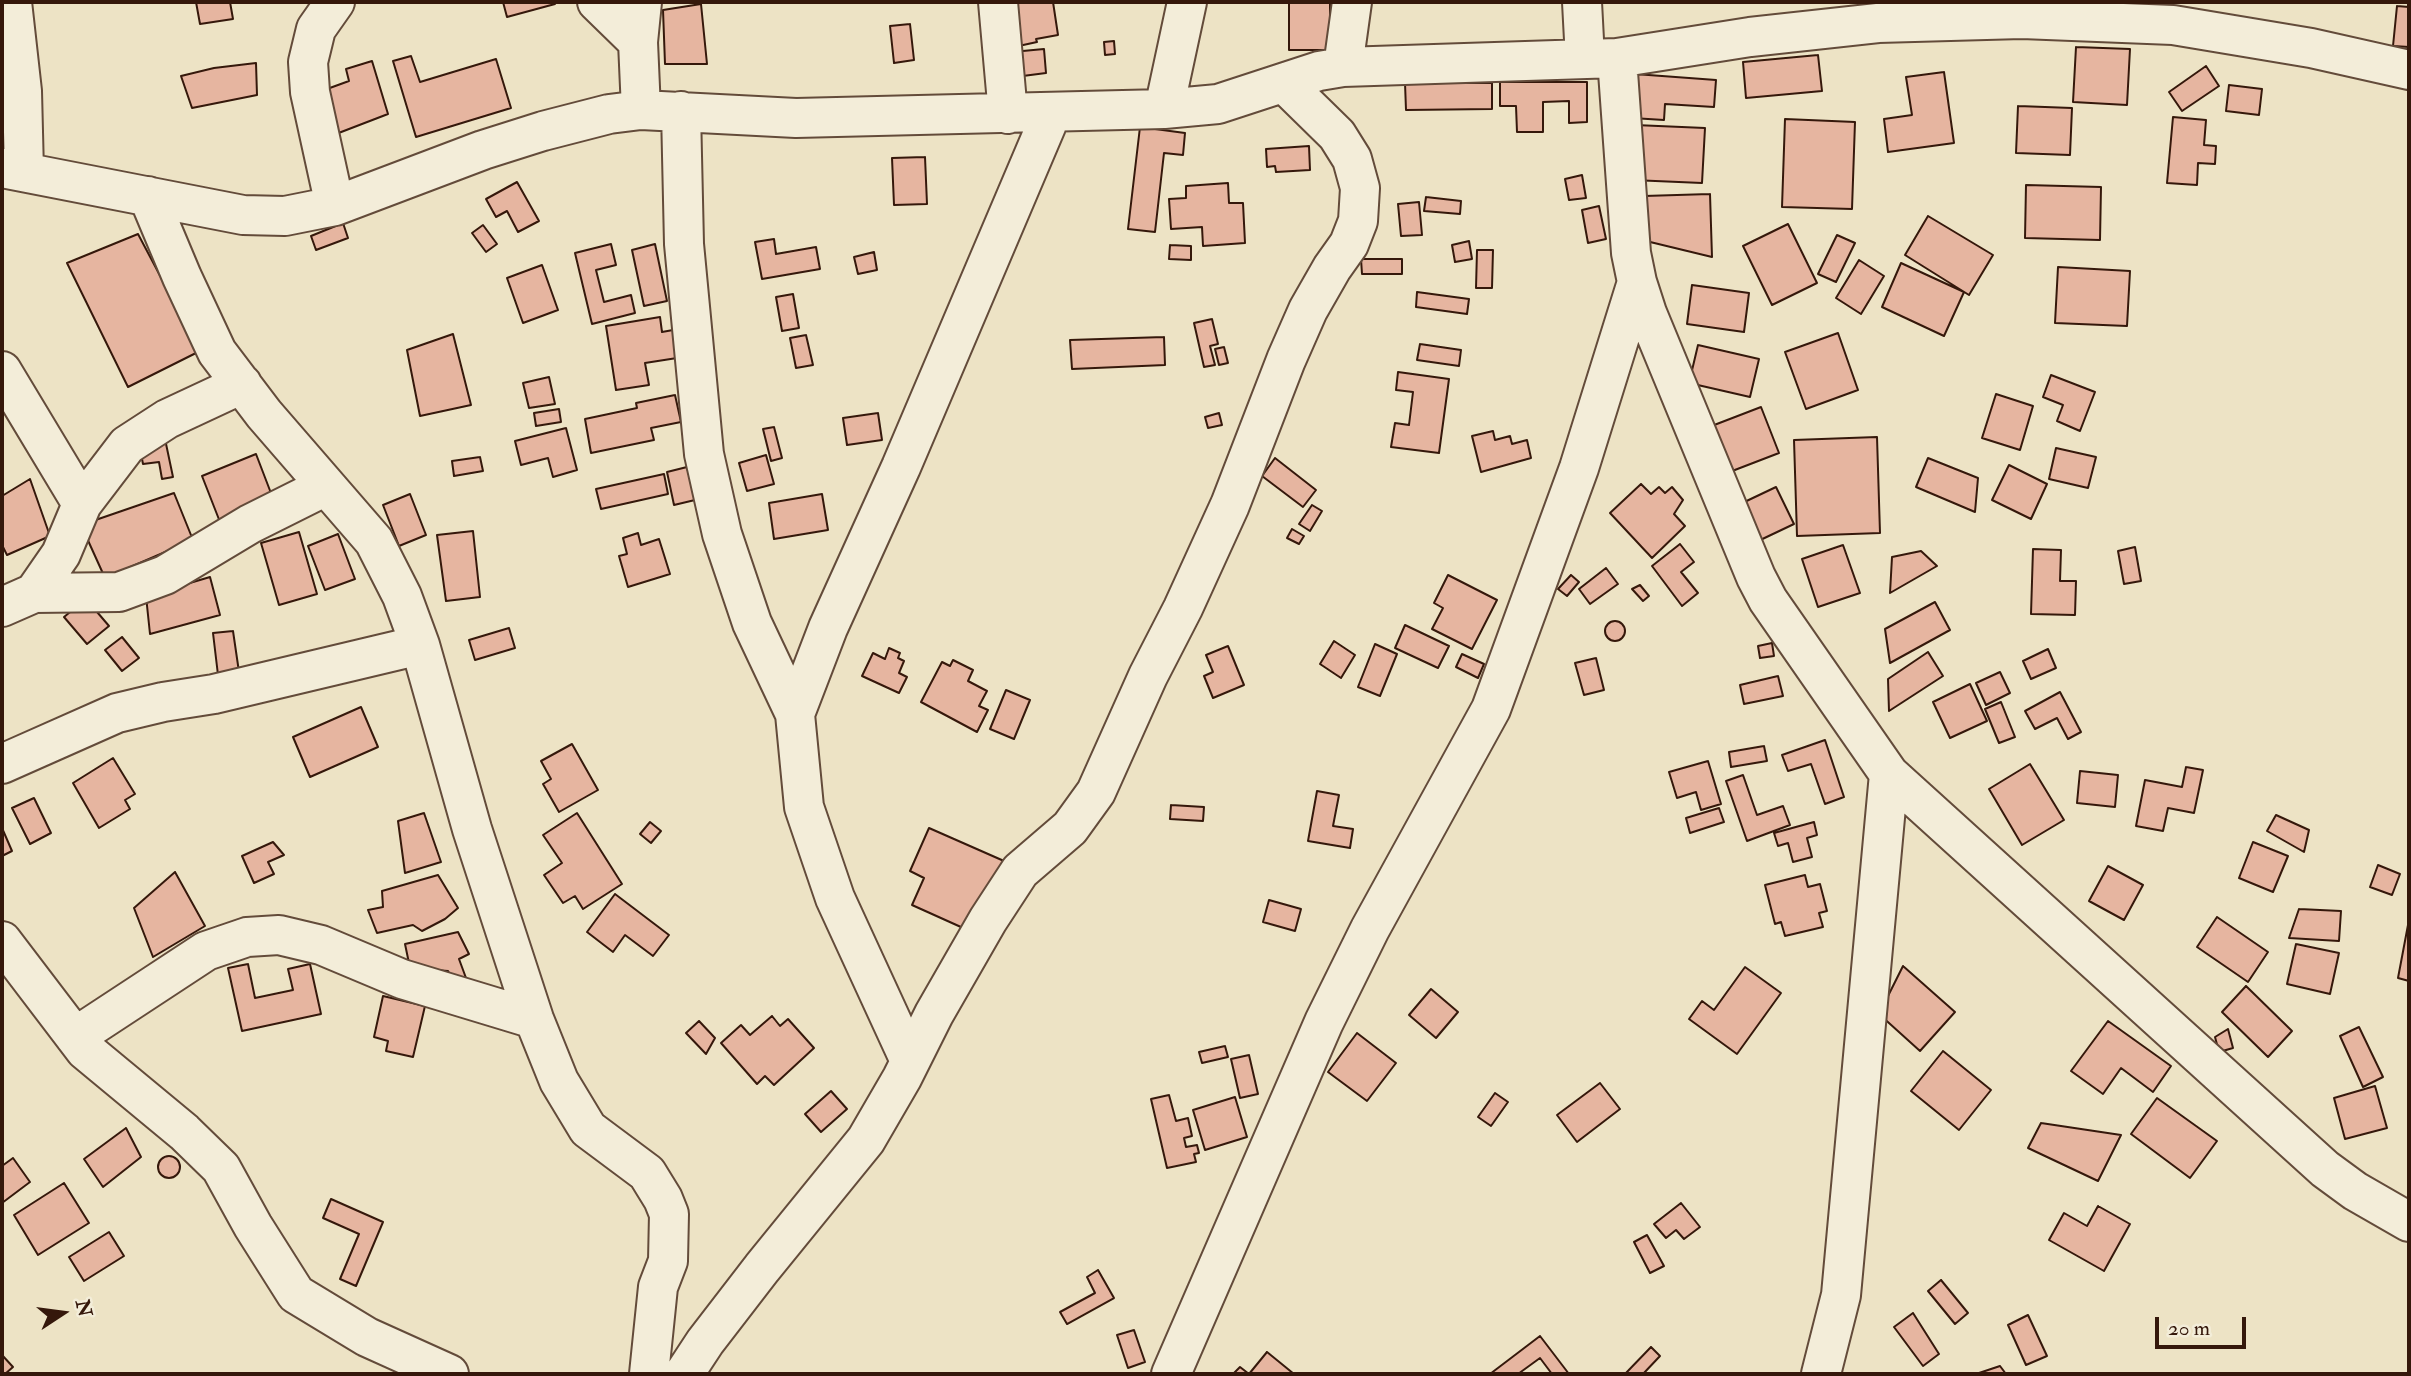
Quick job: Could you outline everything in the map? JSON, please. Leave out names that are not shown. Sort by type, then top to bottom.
[{"type":"street","points":[[12,2],[22,91],[13,170],[243,215],[285,216],[335,206],[483,150],[543,131],[609,114],[641,110],[796,118],[1164,109],[1218,104],[1319,71],[1343,67],[1601,59],[1750,37],[2020,10],[2174,13],[2409,70]]},
{"type":"street","points":[[335,2],[316,29],[308,62],[310,92],[335,206]]},
{"type":"street","points":[[597,2],[638,42]]},
{"type":"street","points":[[641,110],[638,42],[642,2]]},
{"type":"street","points":[[999,2],[1008,114]]},
{"type":"street","points":[[1164,109],[1187,2]]},
{"type":"street","points":[[1343,67],[1352,2]]},
{"type":"street","points":[[1582,2],[1601,59],[1637,282],[1647,313],[1762,588],[1889,774],[2325,1169],[2355,1191],[2409,1223]]},
{"type":"street","points":[[684,1374],[705,1342],[866,1140],[934,1014],[988,920],[1020,871],[1070,828],[1096,792],[1148,676],[1183,608],[1230,505],[1308,310],[1349,244],[1358,221],[1360,187],[1352,159],[1337,135],[1285,84]]},
{"type":"street","points":[[681,111],[684,244],[704,454],[722,534],[752,624],[795,714],[804,807],[835,898],[910,1061]]},
{"type":"street","points":[[795,714],[828,628],[901,467],[1052,113]]},
{"type":"street","points":[[148,196],[217,352],[264,414],[374,541],[402,596],[419,645],[472,829],[534,1019],[559,1081],[588,1129],[647,1173],[663,1199],[668,1214],[668,1261],[658,1287],[649,1374]]},
{"type":"street","points":[[1171,1374],[1324,1022],[1370,929],[1491,709],[1579,468],[1637,282]]},
{"type":"street","points":[[2,371],[82,504]]},
{"type":"street","points":[[18,600],[61,554],[82,504],[127,445],[167,419],[242,384]]},
{"type":"street","points":[[18,600],[119,592],[165,575],[250,524],[326,486]]},
{"type":"street","points":[[2,764],[117,713],[214,694],[419,645]]},
{"type":"street","points":[[1821,1374],[1841,1295],[1889,774]]},
{"type":"street","points":[[75,1037],[206,951],[247,937],[279,935],[321,945],[402,979],[534,1019]]},
{"type":"street","points":[[2,941],[85,1050],[184,1132],[221,1168],[253,1226],[296,1294],[367,1338],[449,1374]]},
{"type":"building","points":[[196,2],[230,2],[233,19],[200,24]]},
{"type":"building","points":[[503,2],[555,2],[555,4],[507,17]]},
{"type":"building","points":[[1006,2],[1053,2],[1058,35],[1014,47]]},
{"type":"building","points":[[1289,2],[1330,2],[1330,50],[1289,50]]},
{"type":"building","points":[[701,4],[707,64],[665,64],[663,10]]},
{"type":"building","points":[[2397,6],[2409,7],[2409,47],[2393,46]]},
{"type":"building","points":[[910,24],[914,60],[894,63],[890,26]]},
{"type":"building","points":[[1114,41],[1115,54],[1105,55],[1104,42]]},
{"type":"building","points":[[2076,47],[2130,49],[2127,105],[2073,102]]},
{"type":"building","points":[[1044,49],[1046,73],[1015,77],[1012,52]]},
{"type":"building","points":[[1818,55],[1822,91],[1746,98],[1743,62]]},
{"type":"building","points":[[411,56],[420,82],[496,59],[511,108],[416,137],[393,61]]},
{"type":"building","points":[[372,61],[388,114],[336,134],[327,89],[349,81],[346,69]]},
{"type":"building","points":[[256,63],[257,95],[192,108],[181,76],[214,68]]},
{"type":"building","points":[[2206,66],[2219,86],[2182,111],[2169,92]]},
{"type":"building","points":[[1944,72],[1954,143],[1888,152],[1884,119],[1912,115],[1906,77]]},
{"type":"building","points":[[1635,74],[1716,80],[1714,107],[1665,104],[1664,120],[1632,118]]},
{"type":"building","points":[[1500,82],[1587,82],[1587,122],[1569,123],[1569,101],[1543,102],[1543,132],[1517,132],[1516,106],[1500,106]]},
{"type":"building","points":[[1405,83],[1492,83],[1492,109],[1406,110]]},
{"type":"building","points":[[2229,85],[2262,89],[2259,115],[2226,111]]},
{"type":"building","points":[[2018,106],[2072,108],[2070,155],[2016,153]]},
{"type":"building","points":[[2173,117],[2206,120],[2204,145],[2216,146],[2215,164],[2198,163],[2197,185],[2167,183]]},
{"type":"building","points":[[1785,119],[1855,122],[1852,209],[1782,207]]},
{"type":"building","points":[[1635,125],[1705,128],[1702,183],[1632,180]]},
{"type":"building","points":[[1140,127],[1185,133],[1183,155],[1164,153],[1155,232],[1128,229]]},
{"type":"building","points":[[1309,146],[1310,170],[1276,172],[1275,166],[1267,167],[1266,149]]},
{"type":"building","points":[[925,157],[927,204],[894,205],[892,158]]},
{"type":"building","points":[[1582,175],[1586,198],[1569,200],[1565,179]]},
{"type":"building","points":[[517,182],[539,221],[518,232],[507,211],[496,217],[486,199]]},
{"type":"building","points":[[1228,183],[1229,203],[1243,203],[1245,243],[1203,246],[1202,227],[1171,229],[1169,199],[1186,198],[1186,186]]},
{"type":"building","points":[[2026,185],[2101,187],[2100,240],[2025,238]]},
{"type":"building","points":[[1710,194],[1712,257],[1646,241],[1644,196]]},
{"type":"building","points":[[1426,197],[1461,201],[1460,214],[1424,211]]},
{"type":"building","points":[[1419,202],[1422,235],[1401,236],[1398,204]]},
{"type":"building","points":[[1599,206],[1606,239],[1588,243],[1582,210]]},
{"type":"building","points":[[1928,216],[1993,255],[1969,295],[1905,255]]},
{"type":"building","points":[[343,223],[348,238],[316,250],[311,236]]},
{"type":"building","points":[[1788,224],[1817,283],[1772,305],[1743,246]]},
{"type":"building","points":[[483,225],[497,244],[486,252],[472,233]]},
{"type":"building","points":[[138,234],[200,351],[128,387],[67,263]]},
{"type":"building","points":[[1837,235],[1855,243],[1836,282],[1818,274]]},
{"type":"building","points":[[774,239],[776,254],[816,247],[820,269],[762,279],[755,242]]},
{"type":"building","points":[[1469,241],[1472,259],[1455,262],[1452,245]]},
{"type":"building","points":[[611,244],[616,265],[596,270],[604,302],[631,295],[635,313],[592,324],[575,253]]},
{"type":"building","points":[[655,244],[667,301],[644,306],[632,250]]},
{"type":"building","points":[[1170,245],[1191,246],[1191,260],[1169,259]]},
{"type":"building","points":[[1477,250],[1493,250],[1492,288],[1476,288]]},
{"type":"building","points":[[874,252],[877,270],[858,274],[854,257]]},
{"type":"building","points":[[1361,259],[1402,259],[1402,274],[1362,274]]},
{"type":"building","points":[[1859,260],[1884,276],[1861,314],[1836,298]]},
{"type":"building","points":[[1901,263],[1964,292],[1944,336],[1882,307]]},
{"type":"building","points":[[542,265],[558,310],[523,323],[507,278]]},
{"type":"building","points":[[2058,267],[2130,271],[2127,326],[2055,323]]},
{"type":"building","points":[[1692,285],[1749,293],[1744,332],[1687,324]]},
{"type":"building","points":[[1417,292],[1469,299],[1467,314],[1416,307]]},
{"type":"building","points":[[793,294],[799,328],[782,331],[776,297]]},
{"type":"building","points":[[660,317],[662,332],[673,330],[677,358],[645,363],[649,385],[616,390],[606,326]]},
{"type":"building","points":[[1212,319],[1218,344],[1210,346],[1215,365],[1204,367],[1194,323]]},
{"type":"building","points":[[1838,333],[1858,390],[1806,409],[1785,352]]},
{"type":"building","points":[[453,334],[471,405],[420,416],[407,350]]},
{"type":"building","points":[[806,335],[813,365],[796,368],[790,338]]},
{"type":"building","points":[[1164,337],[1165,365],[1072,369],[1070,340]]},
{"type":"building","points":[[1420,344],[1461,350],[1459,366],[1417,360]]},
{"type":"building","points":[[1698,345],[1759,359],[1750,397],[1689,383]]},
{"type":"building","points":[[1224,347],[1228,363],[1219,365],[1215,349]]},
{"type":"building","points":[[1398,372],[1449,379],[1439,453],[1391,447],[1395,423],[1409,425],[1413,392],[1396,390]]},
{"type":"building","points":[[2051,375],[2095,392],[2080,431],[2057,421],[2063,405],[2043,397]]},
{"type":"building","points":[[549,377],[555,404],[529,408],[523,383]]},
{"type":"building","points":[[1996,394],[2033,406],[2020,450],[1982,438]]},
{"type":"building","points":[[675,395],[681,422],[651,428],[654,440],[591,453],[585,419],[637,408],[636,403]]},
{"type":"building","points":[[1761,407],[1779,453],[1727,473],[1709,427]]},
{"type":"building","points":[[559,409],[561,422],[536,426],[534,413]]},
{"type":"building","points":[[878,413],[882,440],[847,445],[843,418]]},
{"type":"building","points":[[1219,413],[1222,425],[1208,428],[1205,417]]},
{"type":"building","points":[[774,427],[782,458],[771,461],[763,429]]},
{"type":"building","points":[[566,428],[577,470],[553,477],[548,458],[521,465],[515,441]]},
{"type":"building","points":[[1493,431],[1495,440],[1510,436],[1512,444],[1527,440],[1531,458],[1481,472],[1472,436]]},
{"type":"building","points":[[1877,437],[1880,533],[1797,536],[1794,440]]},
{"type":"building","points":[[165,439],[173,477],[162,479],[159,462],[143,464],[139,444]]},
{"type":"building","points":[[2056,448],[2096,457],[2088,488],[2049,479]]},
{"type":"building","points":[[256,454],[274,501],[220,522],[202,476]]},
{"type":"building","points":[[766,455],[774,484],[747,491],[739,463]]},
{"type":"building","points":[[480,457],[483,471],[454,476],[452,461]]},
{"type":"building","points":[[1275,458],[1316,490],[1303,507],[1262,476]]},
{"type":"building","points":[[1928,458],[1978,478],[1975,512],[1916,487]]},
{"type":"building","points":[[2009,465],[2047,484],[2031,519],[1992,500]]},
{"type":"building","points":[[687,467],[695,500],[674,505],[667,472]]},
{"type":"building","points":[[664,474],[668,494],[601,509],[596,489]]},
{"type":"building","points":[[30,479],[50,536],[7,555],[2,545],[2,496]]},
{"type":"building","points":[[1641,484],[1651,494],[1659,487],[1665,493],[1672,487],[1683,500],[1674,514],[1685,526],[1652,558],[1610,513]]},
{"type":"building","points":[[1776,487],[1794,524],[1754,543],[1736,506]]},
{"type":"building","points":[[174,493],[193,540],[105,578],[81,525]]},
{"type":"building","points":[[410,494],[426,535],[399,546],[383,505]]},
{"type":"building","points":[[822,494],[828,530],[774,539],[769,503]]},
{"type":"building","points":[[1312,505],[1322,511],[1310,531],[1299,524]]},
{"type":"building","points":[[1292,529],[1304,536],[1299,544],[1287,538]]},
{"type":"building","points":[[473,531],[480,597],[446,601],[437,535]]},
{"type":"building","points":[[299,532],[317,594],[279,605],[261,543]]},
{"type":"building","points":[[638,533],[641,545],[659,539],[670,574],[628,587],[619,556],[627,554],[623,538]]},
{"type":"building","points":[[338,534],[355,579],[325,590],[308,546]]},
{"type":"building","points":[[1680,544],[1694,562],[1681,572],[1698,593],[1682,606],[1652,566]]},
{"type":"building","points":[[1843,545],[1860,593],[1818,607],[1802,559]]},
{"type":"building","points":[[2135,547],[2141,581],[2124,584],[2118,551]]},
{"type":"building","points":[[2033,549],[2061,550],[2060,581],[2076,581],[2075,615],[2031,614]]},
{"type":"building","points":[[1921,551],[1937,566],[1890,593],[1892,557]]},
{"type":"building","points":[[1606,568],[1618,584],[1590,604],[1579,589]]},
{"type":"building","points":[[1448,575],[1497,600],[1472,649],[1432,629],[1443,608],[1434,603]]},
{"type":"building","points":[[1571,575],[1579,582],[1567,596],[1558,589]]},
{"type":"building","points":[[210,577],[220,615],[150,634],[146,596]]},
{"type":"building","points":[[1640,585],[1649,596],[1643,601],[1632,589]]},
{"type":"building","points":[[86,599],[109,626],[87,644],[64,617]]},
{"type":"building","points":[[1935,602],[1950,630],[1890,663],[1885,629]]},
{"type":"building","points":[[1615,621],[1622,624],[1625,631],[1622,638],[1615,641],[1608,638],[1605,631],[1608,624]]},
{"type":"building","points":[[1405,625],[1449,646],[1438,668],[1395,648]]},
{"type":"building","points":[[509,628],[515,648],[475,660],[469,640]]},
{"type":"building","points":[[233,631],[239,672],[218,675],[213,633]]},
{"type":"building","points":[[122,637],[139,658],[122,671],[105,650]]},
{"type":"building","points":[[1334,641],[1355,655],[1341,678],[1320,664]]},
{"type":"building","points":[[1772,643],[1774,656],[1760,658],[1758,646]]},
{"type":"building","points":[[1375,644],[1397,654],[1380,696],[1358,687]]},
{"type":"building","points":[[1228,646],[1244,685],[1213,698],[1204,676],[1213,672],[1206,655]]},
{"type":"building","points":[[889,648],[900,653],[898,658],[904,661],[899,673],[907,677],[899,693],[862,676],[873,653],[885,659]]},
{"type":"building","points":[[2048,649],[2056,668],[2031,679],[2023,661]]},
{"type":"building","points":[[1928,652],[1943,676],[1889,711],[1888,679]]},
{"type":"building","points":[[1462,654],[1484,664],[1478,678],[1456,667]]},
{"type":"building","points":[[1596,658],[1604,690],[1584,695],[1575,663]]},
{"type":"building","points":[[953,660],[973,670],[968,681],[987,691],[979,706],[988,710],[977,732],[921,702],[942,662],[950,666]]},
{"type":"building","points":[[2000,672],[2010,693],[1986,705],[1976,683]]},
{"type":"building","points":[[1778,676],[1783,696],[1744,704],[1740,685]]},
{"type":"building","points":[[1970,684],[1987,721],[1950,738],[1933,702]]},
{"type":"building","points":[[1006,690],[1030,700],[1014,739],[990,729]]},
{"type":"building","points":[[2060,692],[2081,732],[2068,739],[2057,718],[2035,729],[2025,711]]},
{"type":"building","points":[[2001,702],[2015,737],[1999,743],[1985,709]]},
{"type":"building","points":[[361,707],[378,747],[310,777],[293,737]]},
{"type":"building","points":[[1825,740],[1844,797],[1825,804],[1811,764],[1788,771],[1782,755]]},
{"type":"building","points":[[572,744],[598,790],[559,812],[543,784],[551,779],[541,761]]},
{"type":"building","points":[[1764,746],[1767,761],[1731,767],[1729,752]]},
{"type":"building","points":[[113,758],[135,794],[125,800],[130,809],[99,828],[73,783]]},
{"type":"building","points":[[1708,761],[1721,804],[1701,810],[1696,792],[1677,798],[1669,772]]},
{"type":"building","points":[[2030,764],[2064,820],[2022,845],[1989,789]]},
{"type":"building","points":[[2186,767],[2203,770],[2194,813],[2168,808],[2163,831],[2136,826],[2145,780],[2182,787]]},
{"type":"building","points":[[2080,771],[2118,775],[2115,807],[2077,803]]},
{"type":"building","points":[[1743,775],[1757,815],[1783,806],[1790,825],[1747,841],[1726,781]]},
{"type":"building","points":[[1317,791],[1339,795],[1333,826],[1353,829],[1350,848],[1308,841]]},
{"type":"building","points":[[34,798],[51,833],[30,844],[12,808]]},
{"type":"building","points":[[1171,805],[1204,807],[1203,821],[1170,819]]},
{"type":"building","points":[[1719,808],[1724,822],[1690,833],[1686,818]]},
{"type":"building","points":[[424,813],[441,862],[405,873],[398,821]]},
{"type":"building","points":[[577,813],[622,884],[583,909],[575,896],[563,903],[544,875],[562,863],[543,835]]},
{"type":"building","points":[[2276,815],[2309,830],[2304,852],[2267,831]]},
{"type":"building","points":[[650,822],[661,831],[651,843],[640,834]]},
{"type":"building","points":[[1814,822],[1817,835],[1807,838],[1812,857],[1793,862],[1788,843],[1778,846],[1774,833]]},
{"type":"building","points":[[2,828],[12,851],[2,856]]},
{"type":"building","points":[[929,828],[1004,861],[972,932],[912,905],[924,878],[910,871]]},
{"type":"building","points":[[273,842],[284,855],[268,862],[274,874],[254,883],[242,856]]},
{"type":"building","points":[[2253,842],[2288,856],[2273,892],[2239,878]]},
{"type":"building","points":[[2378,865],[2400,874],[2392,895],[2370,887]]},
{"type":"building","points":[[2108,866],[2143,885],[2124,920],[2089,901]]},
{"type":"building","points":[[175,872],[205,926],[153,957],[134,908]]},
{"type":"building","points":[[438,875],[458,908],[445,919],[422,931],[413,925],[377,933],[368,910],[383,907],[382,891]]},
{"type":"building","points":[[1805,875],[1808,887],[1820,884],[1827,911],[1819,913],[1823,927],[1785,936],[1781,922],[1775,924],[1765,885]]},
{"type":"building","points":[[615,894],[669,935],[653,956],[625,935],[613,952],[587,932]]},
{"type":"building","points":[[1269,900],[1301,909],[1295,931],[1263,922]]},
{"type":"building","points":[[2299,909],[2341,911],[2339,941],[2289,938]]},
{"type":"building","points":[[2217,917],[2268,952],[2248,982],[2197,947]]},
{"type":"building","points":[[2409,926],[2409,981],[2398,978]]},
{"type":"building","points":[[458,932],[469,954],[459,959],[466,978],[453,982],[448,971],[410,968],[405,944]]},
{"type":"building","points":[[2296,944],[2339,953],[2330,994],[2287,984]]},
{"type":"building","points":[[248,964],[255,998],[293,990],[288,969],[310,964],[321,1014],[242,1031],[228,968]]},
{"type":"building","points":[[1903,966],[1955,1012],[1920,1051],[1879,1014]]},
{"type":"building","points":[[1745,967],[1781,993],[1737,1054],[1689,1019],[1702,1001],[1714,1010]]},
{"type":"building","points":[[2246,986],[2292,1031],[2268,1057],[2222,1012]]},
{"type":"building","points":[[1431,989],[1458,1012],[1436,1038],[1409,1015]]},
{"type":"building","points":[[383,996],[425,1006],[413,1057],[386,1051],[388,1041],[374,1037]]},
{"type":"building","points":[[772,1016],[780,1026],[788,1019],[814,1048],[774,1085],[765,1076],[757,1084],[721,1043],[741,1025],[750,1035]]},
{"type":"building","points":[[699,1021],[715,1038],[706,1054],[686,1033]]},
{"type":"building","points":[[2108,1021],[2171,1066],[2153,1092],[2121,1068],[2103,1094],[2071,1071]]},
{"type":"building","points":[[2359,1027],[2383,1077],[2363,1087],[2340,1036]]},
{"type":"building","points":[[2228,1029],[2233,1048],[2219,1052],[2215,1037]]},
{"type":"building","points":[[1357,1033],[1396,1063],[1367,1101],[1328,1072]]},
{"type":"building","points":[[1225,1046],[1228,1057],[1202,1063],[1199,1052]]},
{"type":"building","points":[[1943,1051],[1991,1090],[1959,1130],[1911,1091]]},
{"type":"building","points":[[1249,1055],[1258,1094],[1240,1098],[1231,1059]]},
{"type":"building","points":[[1600,1083],[1620,1109],[1577,1142],[1557,1115]]},
{"type":"building","points":[[2375,1086],[2387,1128],[2345,1139],[2334,1098]]},
{"type":"building","points":[[831,1091],[847,1109],[821,1132],[805,1114]]},
{"type":"building","points":[[1495,1093],[1508,1102],[1491,1126],[1478,1117]]},
{"type":"building","points":[[1169,1095],[1176,1121],[1188,1118],[1192,1136],[1184,1138],[1186,1147],[1197,1145],[1199,1153],[1194,1154],[1196,1162],[1167,1168],[1151,1099]]},
{"type":"building","points":[[1235,1097],[1247,1137],[1205,1150],[1193,1110]]},
{"type":"building","points":[[2157,1098],[2217,1141],[2190,1178],[2131,1134]]},
{"type":"building","points":[[2041,1123],[2121,1135],[2098,1181],[2028,1148]]},
{"type":"building","points":[[126,1128],[141,1157],[103,1187],[84,1159]]},
{"type":"building","points":[[169,1156],[177,1159],[180,1167],[177,1175],[169,1178],[161,1175],[158,1167],[161,1159]]},
{"type":"building","points":[[13,1158],[30,1182],[2,1203],[2,1166]]},
{"type":"building","points":[[64,1183],[89,1223],[38,1255],[14,1215]]},
{"type":"building","points":[[331,1199],[383,1222],[356,1286],[340,1279],[359,1234],[323,1218]]},
{"type":"building","points":[[1681,1203],[1700,1227],[1684,1239],[1676,1230],[1666,1238],[1654,1224]]},
{"type":"building","points":[[2098,1206],[2130,1224],[2104,1271],[2049,1240],[2064,1213],[2087,1226]]},
{"type":"building","points":[[109,1232],[124,1256],[84,1281],[69,1257]]},
{"type":"building","points":[[1647,1235],[1664,1266],[1650,1273],[1634,1242]]},
{"type":"building","points":[[1098,1270],[1114,1298],[1067,1324],[1060,1312],[1095,1293],[1087,1277]]},
{"type":"building","points":[[1941,1280],[1968,1313],[1955,1324],[1928,1291]]},
{"type":"building","points":[[1913,1313],[1939,1354],[1923,1366],[1894,1327]]},
{"type":"building","points":[[2028,1315],[2047,1356],[2026,1365],[2008,1325]]},
{"type":"building","points":[[1134,1330],[1145,1362],[1128,1368],[1117,1335]]},
{"type":"building","points":[[1540,1336],[1569,1374],[1552,1374],[1540,1358],[1518,1374],[1490,1374]]},
{"type":"building","points":[[1651,1347],[1660,1356],[1643,1374],[1625,1374]]},
{"type":"building","points":[[1267,1352],[1294,1374],[1249,1374]]},
{"type":"building","points":[[2,1355],[13,1367],[5,1374],[2,1374]]},
{"type":"building","points":[[2000,1366],[2006,1374],[1976,1374]]},
{"type":"building","points":[[1240,1367],[1249,1374],[1233,1374]]}]
